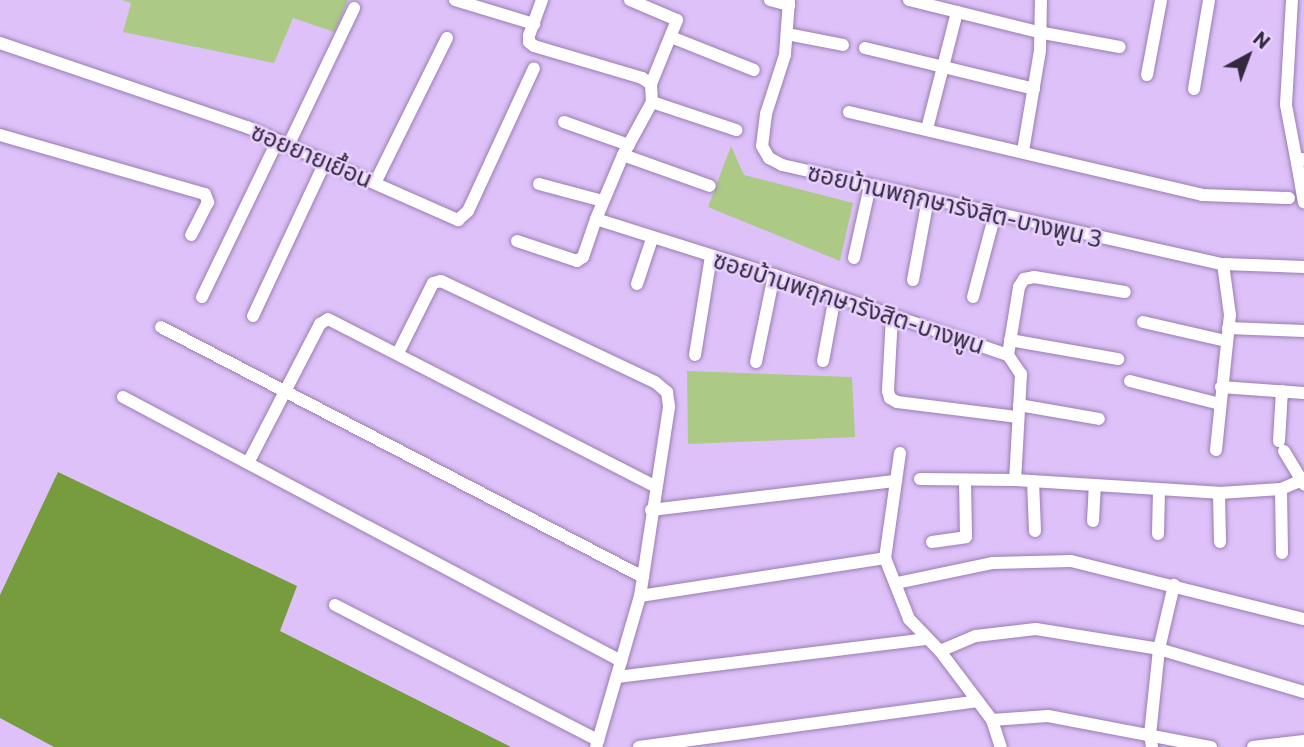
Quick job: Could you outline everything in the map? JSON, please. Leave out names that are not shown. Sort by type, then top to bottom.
[{"type":"street","points":[[455,0],[534,24]]},
{"type":"street","points":[[542,0],[529,36],[534,46],[642,78],[651,84]]},
{"type":"street","points":[[517,240],[577,261],[583,257],[603,201],[652,102],[651,84],[677,24],[674,18],[630,0]]},
{"type":"street","points":[[770,0],[789,3]]},
{"type":"street","points":[[909,0],[932,3],[1038,32],[1120,47]]},
{"type":"street","points":[[1023,151],[1040,50],[1038,32],[1041,0]]},
{"type":"street","points":[[1147,75],[1161,0]]},
{"type":"street","points":[[1194,89],[1209,0]]},
{"type":"street","points":[[1292,0],[1286,105],[1301,160],[1304,202]]},
{"type":"street","name":"ซอยบ้านพฤกษารังสิต-บางพูน 3","points":[[789,3],[785,55],[766,114],[762,146],[769,158],[782,165],[1223,264],[1304,267]]},
{"type":"street","points":[[202,298],[354,8]]},
{"type":"street","points":[[927,130],[957,12]]},
{"type":"street","points":[[787,34],[843,45]]},
{"type":"street","points":[[671,37],[754,70]]},
{"type":"street","points":[[375,183],[447,38]]},
{"type":"street","name":"ซอยยายเยื้อน","points":[[0,43],[247,127],[458,220],[463,218],[534,68]]},
{"type":"street","points":[[864,48],[1034,89]]},
{"type":"street","points":[[652,102],[736,130]]},
{"type":"street","points":[[849,112],[1202,195],[1289,198]]},
{"type":"street","points":[[564,122],[710,186]]},
{"type":"street","points":[[0,135],[205,194],[208,202],[191,235]]},
{"type":"street","points":[[253,316],[325,162]]},
{"type":"street","points":[[539,184],[603,201]]},
{"type":"street","points":[[854,258],[870,186]]},
{"type":"street","points":[[913,280],[928,199]]},
{"type":"street","points":[[973,297],[995,214]]},
{"type":"street","name":"ซอยบ้านพฤกษารังสิต-บางพูน","points":[[596,219],[652,239],[774,275],[1008,355],[1021,374],[1015,480]]},
{"type":"street","points":[[637,284],[652,239]]},
{"type":"street","points":[[695,355],[711,256]]},
{"type":"street","points":[[1216,450],[1230,315],[1223,264]]},
{"type":"street","points":[[756,362],[774,275]]},
{"type":"street","points":[[1008,355],[1019,287],[1024,279],[1034,277],[1125,292]]},
{"type":"street","points":[[335,605],[597,743],[640,596],[651,510],[669,407],[667,391],[655,382],[441,281],[433,283],[398,353]]},
{"type":"street","points":[[823,361],[835,296]]},
{"type":"street","points":[[892,316],[888,391],[890,398],[897,402],[1099,419]]},
{"type":"street","points":[[248,463],[320,324],[328,319],[655,486]]},
{"type":"street","points":[[1143,322],[1227,334],[1304,331]]},
{"type":"street","points":[[161,327],[643,577]]},
{"type":"street","points":[[1010,340],[1118,359]]},
{"type":"street","points":[[1130,381],[1220,404]]},
{"type":"street","points":[[1221,387],[1304,393]]},
{"type":"street","points":[[920,479],[1015,480],[1219,493],[1281,489],[1303,481],[1282,446],[1282,391]]},
{"type":"street","points":[[123,397],[621,661]]},
{"type":"street","points":[[900,453],[885,558],[909,619],[940,651],[992,720],[1001,747]]},
{"type":"street","points":[[932,542],[966,537],[965,480]]},
{"type":"street","points":[[651,510],[896,481]]},
{"type":"street","points":[[1033,481],[1035,531]]},
{"type":"street","points":[[1093,521],[1094,486]]},
{"type":"street","points":[[1158,534],[1159,489]]},
{"type":"street","points":[[1281,489],[1282,553]]},
{"type":"street","points":[[1219,493],[1220,542]]},
{"type":"street","points":[[640,596],[885,558]]},
{"type":"street","points":[[897,583],[993,563],[1071,561],[1304,620]]},
{"type":"street","points":[[1151,741],[1159,649],[1174,585]]},
{"type":"street","points":[[940,651],[976,636],[1035,629],[1159,649],[1304,692]]},
{"type":"street","points":[[617,677],[928,639]]},
{"type":"street","points":[[639,747],[978,701]]},
{"type":"street","points":[[992,720],[1048,716],[1151,741],[1211,747]]},
{"type":"street","points":[[1253,747],[1304,741]]},
{"type":"green space","points":[[122,0],[348,0],[334,32],[293,18],[274,63],[123,32],[131,3]]},
{"type":"green space","points":[[731,146],[744,175],[853,203],[840,261],[708,207]]},
{"type":"green space","points":[[687,371],[852,377],[855,437],[688,444]]},
{"type":"green space","points":[[58,472],[297,586],[280,631],[511,747],[54,747],[0,718],[0,595]]}]
